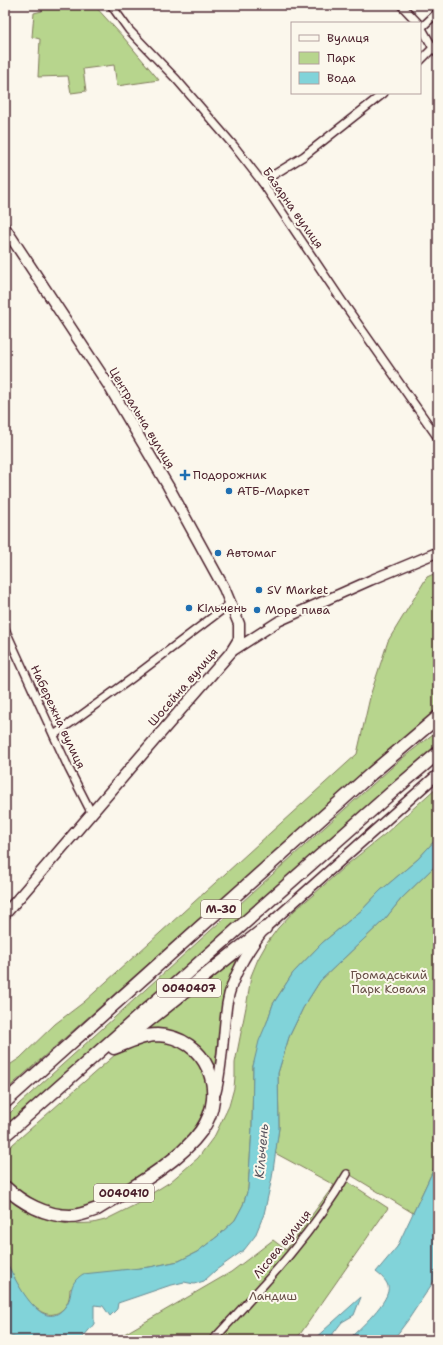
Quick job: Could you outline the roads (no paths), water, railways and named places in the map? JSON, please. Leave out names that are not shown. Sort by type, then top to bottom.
[{"type":"highway","name":"М-30","points":[[5,1102],[371,774],[438,718]]},
{"type":"highway","name":"М-30","points":[[5,1135],[390,793],[438,753]]},
{"type":"highway","name":"О040407","points":[[114,1048],[265,928]]},
{"type":"highway","name":"О040410","points":[[5,1187],[23,1201],[39,1210],[70,1216],[86,1214],[97,1209],[160,1169],[182,1151],[202,1130],[213,1101],[214,1086],[211,1072],[199,1054],[182,1042],[165,1036],[145,1036],[114,1048],[62,1083]]},
{"type":"main road","name":"Центральна вулиця","points":[[5,228],[109,386],[168,486],[224,588],[239,624],[239,639],[231,652]]},
{"type":"main road","name":"Шосейна вулиця","points":[[5,914],[231,652]]},
{"type":"street","name":"Базарна вулиця","points":[[110,5],[130,30],[177,80],[234,146],[262,182],[342,301],[438,438]]},
{"type":"street","points":[[401,5],[417,22]]},
{"type":"street","points":[[421,24],[438,12]]},
{"type":"street","points":[[421,27],[436,50],[421,60]]},
{"type":"street","points":[[262,182],[304,156],[383,94]]},
{"type":"street","name":"Шосейна вулиця","points":[[231,652],[279,621],[438,552]]},
{"type":"street","points":[[54,735],[131,680],[231,603]]},
{"type":"street","name":"Набережна вулиця","points":[[5,630],[92,814]]},
{"type":"street","name":"О040407","points":[[265,928],[438,774]]},
{"type":"street","points":[[213,1101],[217,1086],[228,1002],[233,984],[238,969],[245,956],[265,928]]},
{"type":"street","name":"Лісова вулиця","points":[[213,1340],[285,1261],[338,1190],[347,1174]]},
{"type":"water","points":[[438,837],[438,863],[401,899],[385,919],[320,981],[303,1008],[289,1037],[278,1073],[279,1128],[272,1178],[264,1214],[255,1236],[244,1250],[216,1270],[204,1281],[194,1284],[184,1282],[168,1286],[118,1303],[117,1309],[110,1316],[103,1306],[94,1305],[94,1324],[83,1337],[77,1340],[22,1340],[5,1334],[5,1259],[14,1278],[29,1301],[38,1310],[47,1315],[56,1314],[65,1307],[70,1298],[74,1282],[83,1274],[150,1267],[179,1261],[197,1252],[218,1236],[235,1220],[243,1205],[248,1189],[252,1129],[253,1066],[259,1041],[273,1004],[293,973],[322,943],[362,910],[380,891],[418,859]]},
{"type":"water","points":[[438,1160],[438,1275],[393,1340],[348,1340],[380,1307],[385,1299],[388,1292],[388,1286],[385,1280],[376,1272],[397,1247]]},
{"type":"water","points":[[361,1297],[354,1315],[342,1322],[328,1340],[313,1340]]},
{"type":"place","name":"Подорожник","points":[[185,475]]},
{"type":"place","name":"АТБ-Маркет","points":[[229,491]]},
{"type":"place","name":"Автомаг","points":[[218,553]]},
{"type":"place","name":"SV Market","points":[[259,590]]},
{"type":"place","name":"Кільчень","points":[[189,608]]},
{"type":"place","name":"Море пива","points":[[257,610]]},
{"type":"park label","name":"Громадський Парк Коваля","points":[[389,982]]},
{"type":"park label","name":"Ландиш","points":[[273,1296]]}]
